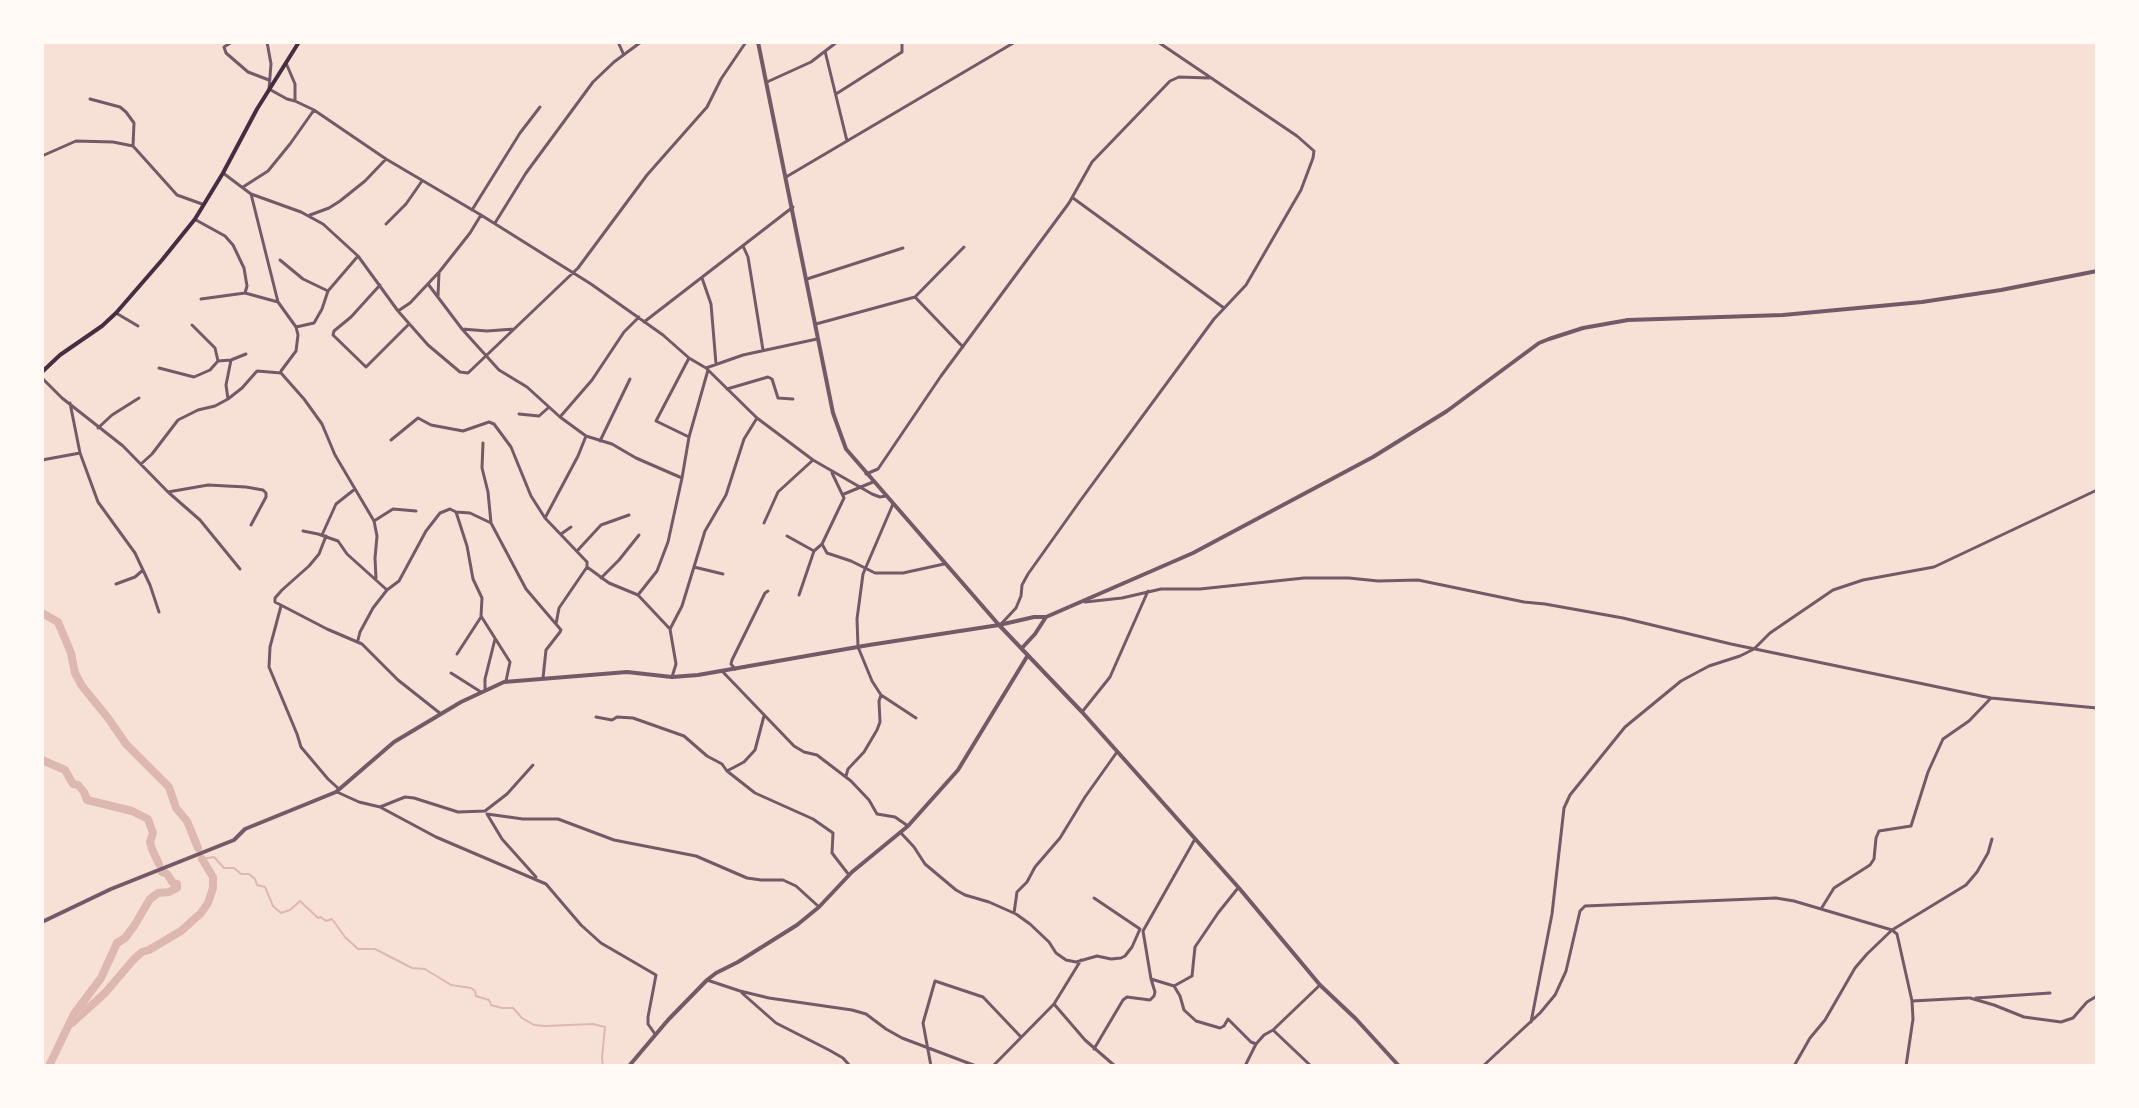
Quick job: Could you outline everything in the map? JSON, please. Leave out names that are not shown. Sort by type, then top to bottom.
[{"type":"main road","points":[[42,372],[116,313],[195,219],[299,42]]},
{"type":"street","points":[[232,42],[224,47],[226,53],[248,72],[269,80]]},
{"type":"street","points":[[267,42],[271,64],[269,89],[314,110],[386,159],[574,273],[707,369],[757,418],[813,460],[875,496],[886,496]]},
{"type":"street","points":[[618,42],[624,54]]},
{"type":"street","points":[[495,223],[526,173],[590,85],[641,42]]},
{"type":"street","points":[[223,173],[251,194],[308,215],[323,224],[358,256],[398,311],[436,352],[460,372],[468,373],[574,273],[647,175],[707,107],[721,79],[746,42]]},
{"type":"street","points":[[758,42],[817,339],[840,438],[846,449],[999,625],[1082,712],[1239,888],[1320,985],[1399,1066]]},
{"type":"street","points":[[767,82],[811,62],[837,42]]},
{"type":"street","points":[[836,94],[902,52],[902,42]]},
{"type":"street","points":[[786,177],[1015,42]]},
{"type":"street","points":[[999,625],[1016,608],[1028,574],[1089,488],[1224,308],[1243,289],[1301,190],[1314,151],[1281,125],[1158,42]]},
{"type":"street","points":[[825,51],[847,141]]},
{"type":"street","points":[[286,63],[295,84],[295,101]]},
{"type":"street","points":[[866,474],[878,469],[1073,198],[1092,162],[1170,81],[1179,77],[1210,78]]},
{"type":"street","points":[[90,99],[120,107],[126,112],[134,123],[133,146]]},
{"type":"street","points":[[472,210],[540,107]]},
{"type":"street","points":[[243,187],[274,165],[314,110]]},
{"type":"street","points":[[42,156],[76,141],[133,146],[177,195],[204,205]]},
{"type":"street","points":[[308,215],[340,201],[386,159]]},
{"type":"street","points":[[386,224],[422,181]]},
{"type":"street","points":[[251,194],[278,302],[296,327],[298,346],[281,373]]},
{"type":"street","points":[[1073,198],[1224,308]]},
{"type":"street","points":[[644,322],[793,207]]},
{"type":"street","points":[[398,311],[410,303],[440,271],[481,215]]},
{"type":"street","points":[[195,219],[225,236],[233,245],[244,268],[245,293]]},
{"type":"street","points":[[743,246],[748,257],[763,350]]},
{"type":"street","points":[[816,324],[915,297],[964,247]]},
{"type":"street","points":[[807,279],[903,248]]},
{"type":"street","points":[[296,327],[314,323],[328,291],[358,256]]},
{"type":"street","points":[[280,260],[303,279],[328,291]]},
{"type":"street","points":[[438,296],[440,271]]},
{"type":"street","points":[[42,922],[111,889],[234,840],[251,827],[338,791],[394,742],[506,681],[627,672],[672,677],[722,671],[1046,617],[1085,602],[1237,531],[1373,457],[1447,411],[1539,343],[1583,328],[1628,320],[1783,315],[1922,302],[2097,271]]},
{"type":"street","points":[[702,278],[711,304],[716,364]]},
{"type":"street","points":[[428,284],[462,329],[499,370],[527,387],[560,417],[586,436],[612,444],[682,478]]},
{"type":"street","points":[[380,285],[333,335],[366,367],[409,324]]},
{"type":"street","points":[[201,299],[245,293],[278,302]]},
{"type":"street","points":[[915,297],[964,347]]},
{"type":"street","points":[[116,313],[138,326]]},
{"type":"street","points":[[560,417],[592,380],[624,332],[639,317]]},
{"type":"street","points":[[192,325],[215,348],[218,361]]},
{"type":"street","points":[[462,329],[514,329]]},
{"type":"street","points":[[638,595],[657,571],[668,542],[689,437],[707,369],[763,350],[817,339]]},
{"type":"street","points":[[159,368],[194,377],[210,370],[218,361],[246,354]]},
{"type":"street","points":[[689,358],[656,421],[689,437]]},
{"type":"street","points":[[228,399],[226,385],[231,360]]},
{"type":"street","points":[[141,464],[178,420],[228,399],[257,371],[281,373],[322,424],[335,455],[374,521],[377,536],[376,578]]},
{"type":"street","points":[[727,389],[768,377],[772,379],[778,398],[793,399]]},
{"type":"street","points":[[42,378],[62,398],[116,440],[200,520],[240,569]]},
{"type":"street","points":[[600,441],[630,379]]},
{"type":"street","points":[[98,428],[139,398]]},
{"type":"street","points":[[70,403],[80,453],[98,502],[129,544],[159,612]]},
{"type":"street","points":[[519,414],[539,416],[549,407]]},
{"type":"street","points":[[391,440],[418,418],[431,425],[463,431],[489,422],[494,424],[511,447],[531,496],[545,518],[587,562],[587,567],[559,608],[556,624]]},
{"type":"street","points":[[670,629],[682,606],[705,531],[726,495],[744,439],[757,418]]},
{"type":"street","points":[[545,518],[586,436]]},
{"type":"street","points":[[483,443],[482,468],[491,523],[526,589],[560,632],[546,650],[543,678]]},
{"type":"street","points":[[42,460],[80,453]]},
{"type":"street","points":[[764,523],[778,492],[813,460]]},
{"type":"street","points":[[799,595],[814,551],[822,544],[842,505],[844,494],[832,472]]},
{"type":"street","points":[[844,494],[873,482]]},
{"type":"street","points":[[168,492],[208,485],[263,490],[266,495],[251,525]]},
{"type":"street","points":[[355,489],[336,504],[319,554],[275,598],[275,602],[358,642],[398,680],[441,714]]},
{"type":"street","points":[[1531,1022],[1552,914],[1563,813],[1570,795],[1625,727],[1681,681],[1709,666],[1754,649],[1770,633],[1827,592],[1863,580],[1934,567],[2097,490]]},
{"type":"street","points":[[893,504],[865,568],[857,619],[858,647],[881,695],[916,718]]},
{"type":"street","points":[[374,521],[393,509],[416,511]]},
{"type":"street","points":[[358,642],[366,621],[387,590],[399,581],[436,516],[450,509],[470,513],[491,523]]},
{"type":"street","points":[[456,512],[473,579],[482,598],[481,616],[457,654]]},
{"type":"street","points":[[577,551],[601,525],[629,515]]},
{"type":"street","points":[[561,534],[571,527]]},
{"type":"street","points":[[303,531],[338,541],[347,554],[387,590]]},
{"type":"street","points":[[601,578],[639,535]]},
{"type":"street","points":[[787,536],[814,551]]},
{"type":"street","points":[[822,544],[827,553],[875,573],[896,574],[945,564]]},
{"type":"street","points":[[587,567],[601,578],[638,595],[670,629],[676,664],[672,677]]},
{"type":"street","points":[[694,567],[723,574]]},
{"type":"street","points":[[116,584],[135,577],[143,570]]},
{"type":"street","points":[[1085,602],[1161,589],[1200,589],[1304,578],[1418,580],[1623,618],[1754,649],[1991,698],[2097,708]]},
{"type":"street","points":[[735,669],[732,660],[768,591]]},
{"type":"street","points":[[1082,712],[1110,677],[1148,591]]},
{"type":"street","points":[[281,606],[270,647],[269,667],[301,747],[338,791],[359,802],[380,807],[436,837],[549,887],[581,925],[601,943],[656,975],[648,1017],[648,1024],[655,1034]]},
{"type":"street","points":[[481,616],[510,662],[506,681]]},
{"type":"street","points":[[1022,648],[1046,617]]},
{"type":"street","points":[[483,691],[495,639]]},
{"type":"street","points":[[629,1066],[707,980],[797,925],[849,875],[908,826],[958,770],[1028,655]]},
{"type":"street","points":[[722,671],[794,746],[817,755],[846,777],[869,800],[877,814],[895,817],[908,826]]},
{"type":"street","points":[[451,673],[483,691]]},
{"type":"street","points":[[846,777],[848,769],[864,752],[877,730],[881,695]]},
{"type":"street","points":[[1821,909],[1834,888],[1870,865],[1879,831],[1911,826],[1928,772],[1943,739],[1969,721],[1991,698]]},
{"type":"street","points":[[727,771],[744,762],[755,750],[764,716]]},
{"type":"street","points":[[596,717],[612,720],[617,717],[633,718],[684,736],[755,793],[813,819],[833,833],[832,853],[849,875]]},
{"type":"street","points":[[1014,913],[1017,892],[1060,838],[1117,752]]},
{"type":"street","points":[[486,812],[533,765]]},
{"type":"street","points":[[380,807],[405,797],[458,812],[486,812],[513,819],[558,819],[614,840],[696,856],[747,878],[783,880],[796,886],[819,907]]},
{"type":"street","points":[[486,812],[502,839],[538,880]]},
{"type":"street","points":[[901,833],[925,864],[956,890],[1014,913],[1049,942],[1061,958],[1072,962],[1097,956],[1115,959],[1125,956],[1195,839]]},
{"type":"street","points":[[1794,1066],[1855,968],[1874,945],[1892,930],[1966,885],[1988,853],[1992,839]]},
{"type":"street","points":[[1174,986],[1192,976],[1195,947],[1239,888]]},
{"type":"street","points":[[1094,898],[1142,930],[1155,992],[1150,1000],[1127,997],[1123,1000],[1094,1049]]},
{"type":"street","points":[[1483,1066],[1547,1006],[1566,971],[1580,911],[1585,906],[1776,898],[1892,930],[1897,934],[1912,1001],[1913,1019],[1906,1066]]},
{"type":"street","points":[[993,1066],[1054,1004],[1081,960]]},
{"type":"street","points":[[1151,979],[1174,986],[1184,1010],[1196,1021],[1220,1028],[1228,1019],[1256,1044]]},
{"type":"street","points":[[707,980],[769,998],[866,1014],[895,1035],[976,1066]]},
{"type":"street","points":[[931,1066],[923,1023],[935,981],[983,997],[1021,1037]]},
{"type":"street","points":[[1245,1066],[1264,1035],[1320,985]]},
{"type":"street","points":[[740,991],[776,1023],[843,1058],[850,1066]]},
{"type":"street","points":[[1912,1001],[2050,993]]},
{"type":"street","points":[[1970,998],[2024,1017],[2061,1022],[2073,1018],[2097,996]]},
{"type":"street","points":[[1054,1004],[1094,1049],[1115,1066]]},
{"type":"street","points":[[1273,1030],[1311,1066]]},
{"type":"waterway","points":[[42,613],[58,622],[82,686],[126,744],[169,787],[176,808],[187,821],[198,848]]},
{"type":"waterway","points":[[42,760],[65,770],[87,800],[132,811],[148,819],[153,833],[150,842],[159,864]]},
{"type":"waterway","points":[[202,859],[214,857],[224,868],[249,874],[257,885],[265,887],[273,906],[281,913],[300,901],[318,918],[326,921],[332,919],[358,949],[375,949],[412,968],[425,969],[451,985],[471,988],[476,996],[489,1000],[491,1005],[513,1008],[534,1025],[593,1024],[605,1027],[603,1066]]},
{"type":"waterway","points":[[72,1023],[105,993],[142,952],[181,931],[201,913],[213,888],[213,877],[202,859]]},
{"type":"waterway","points":[[49,1066],[74,1014],[101,978],[117,943],[125,938],[150,899],[158,893],[177,888],[177,884],[162,872]]}]
